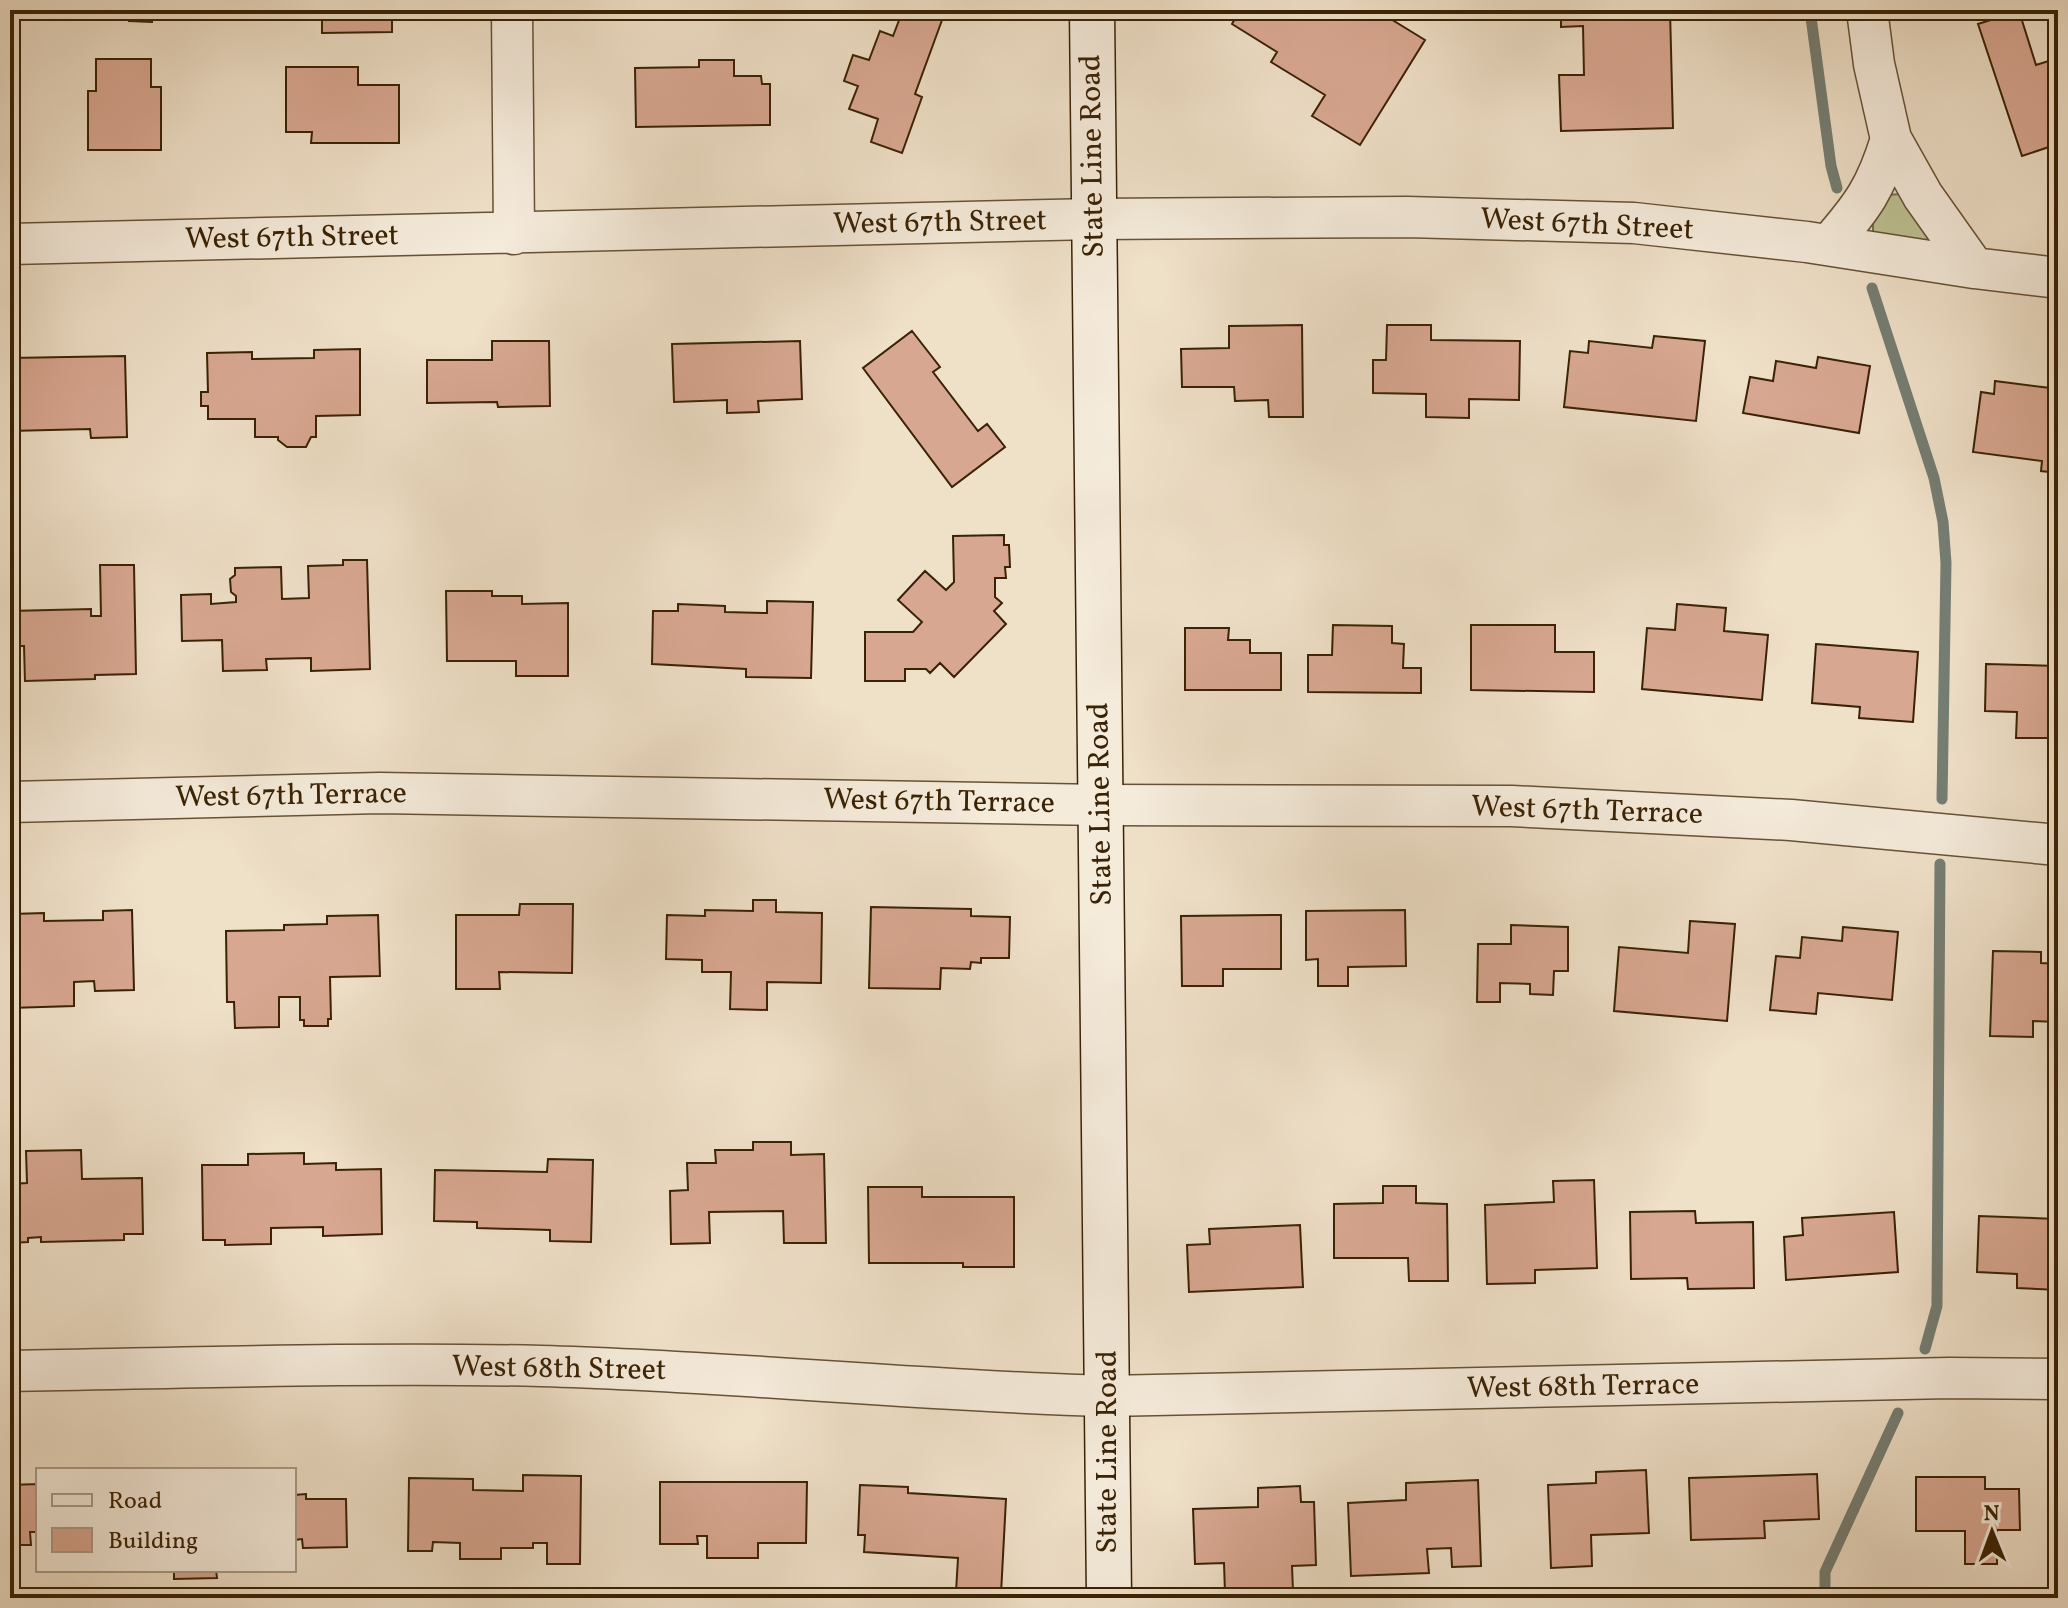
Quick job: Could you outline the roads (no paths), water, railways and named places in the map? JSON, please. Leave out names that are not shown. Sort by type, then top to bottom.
[{"type":"main road","name":"State Line Road","points":[[1092,10],[1109,1598]]},
{"type":"street","points":[[512,10],[514,234]]},
{"type":"street","points":[[1867,10],[1874,64],[1891,139],[1923,196],[1974,268]]},
{"type":"street","points":[[1829,245],[1860,210],[1879,176],[1891,139]]},
{"type":"street","name":"West 67th Street","points":[[10,244],[1094,219],[1407,217],[1634,223],[1829,245],[2058,278]]},
{"type":"street","name":"West 67th Terrace","points":[[10,802],[380,793],[1101,805],[1512,806],[1791,820],[2058,845]]},
{"type":"street","name":"West 68th Street","points":[[10,1371],[539,1366],[1107,1396]]},
{"type":"street","name":"West 68th Terrace","points":[[1107,1396],[1949,1378],[2058,1379]]},
{"type":"waterway","points":[[1810,10],[1831,166],[1837,188]]},
{"type":"waterway","points":[[1872,288],[1934,478],[1943,522],[1946,563],[1942,799]]},
{"type":"waterway","points":[[1925,1349],[1937,1306],[1940,864]]},
{"type":"waterway","points":[[1825,1598],[1825,1572],[1898,1413]]}]
